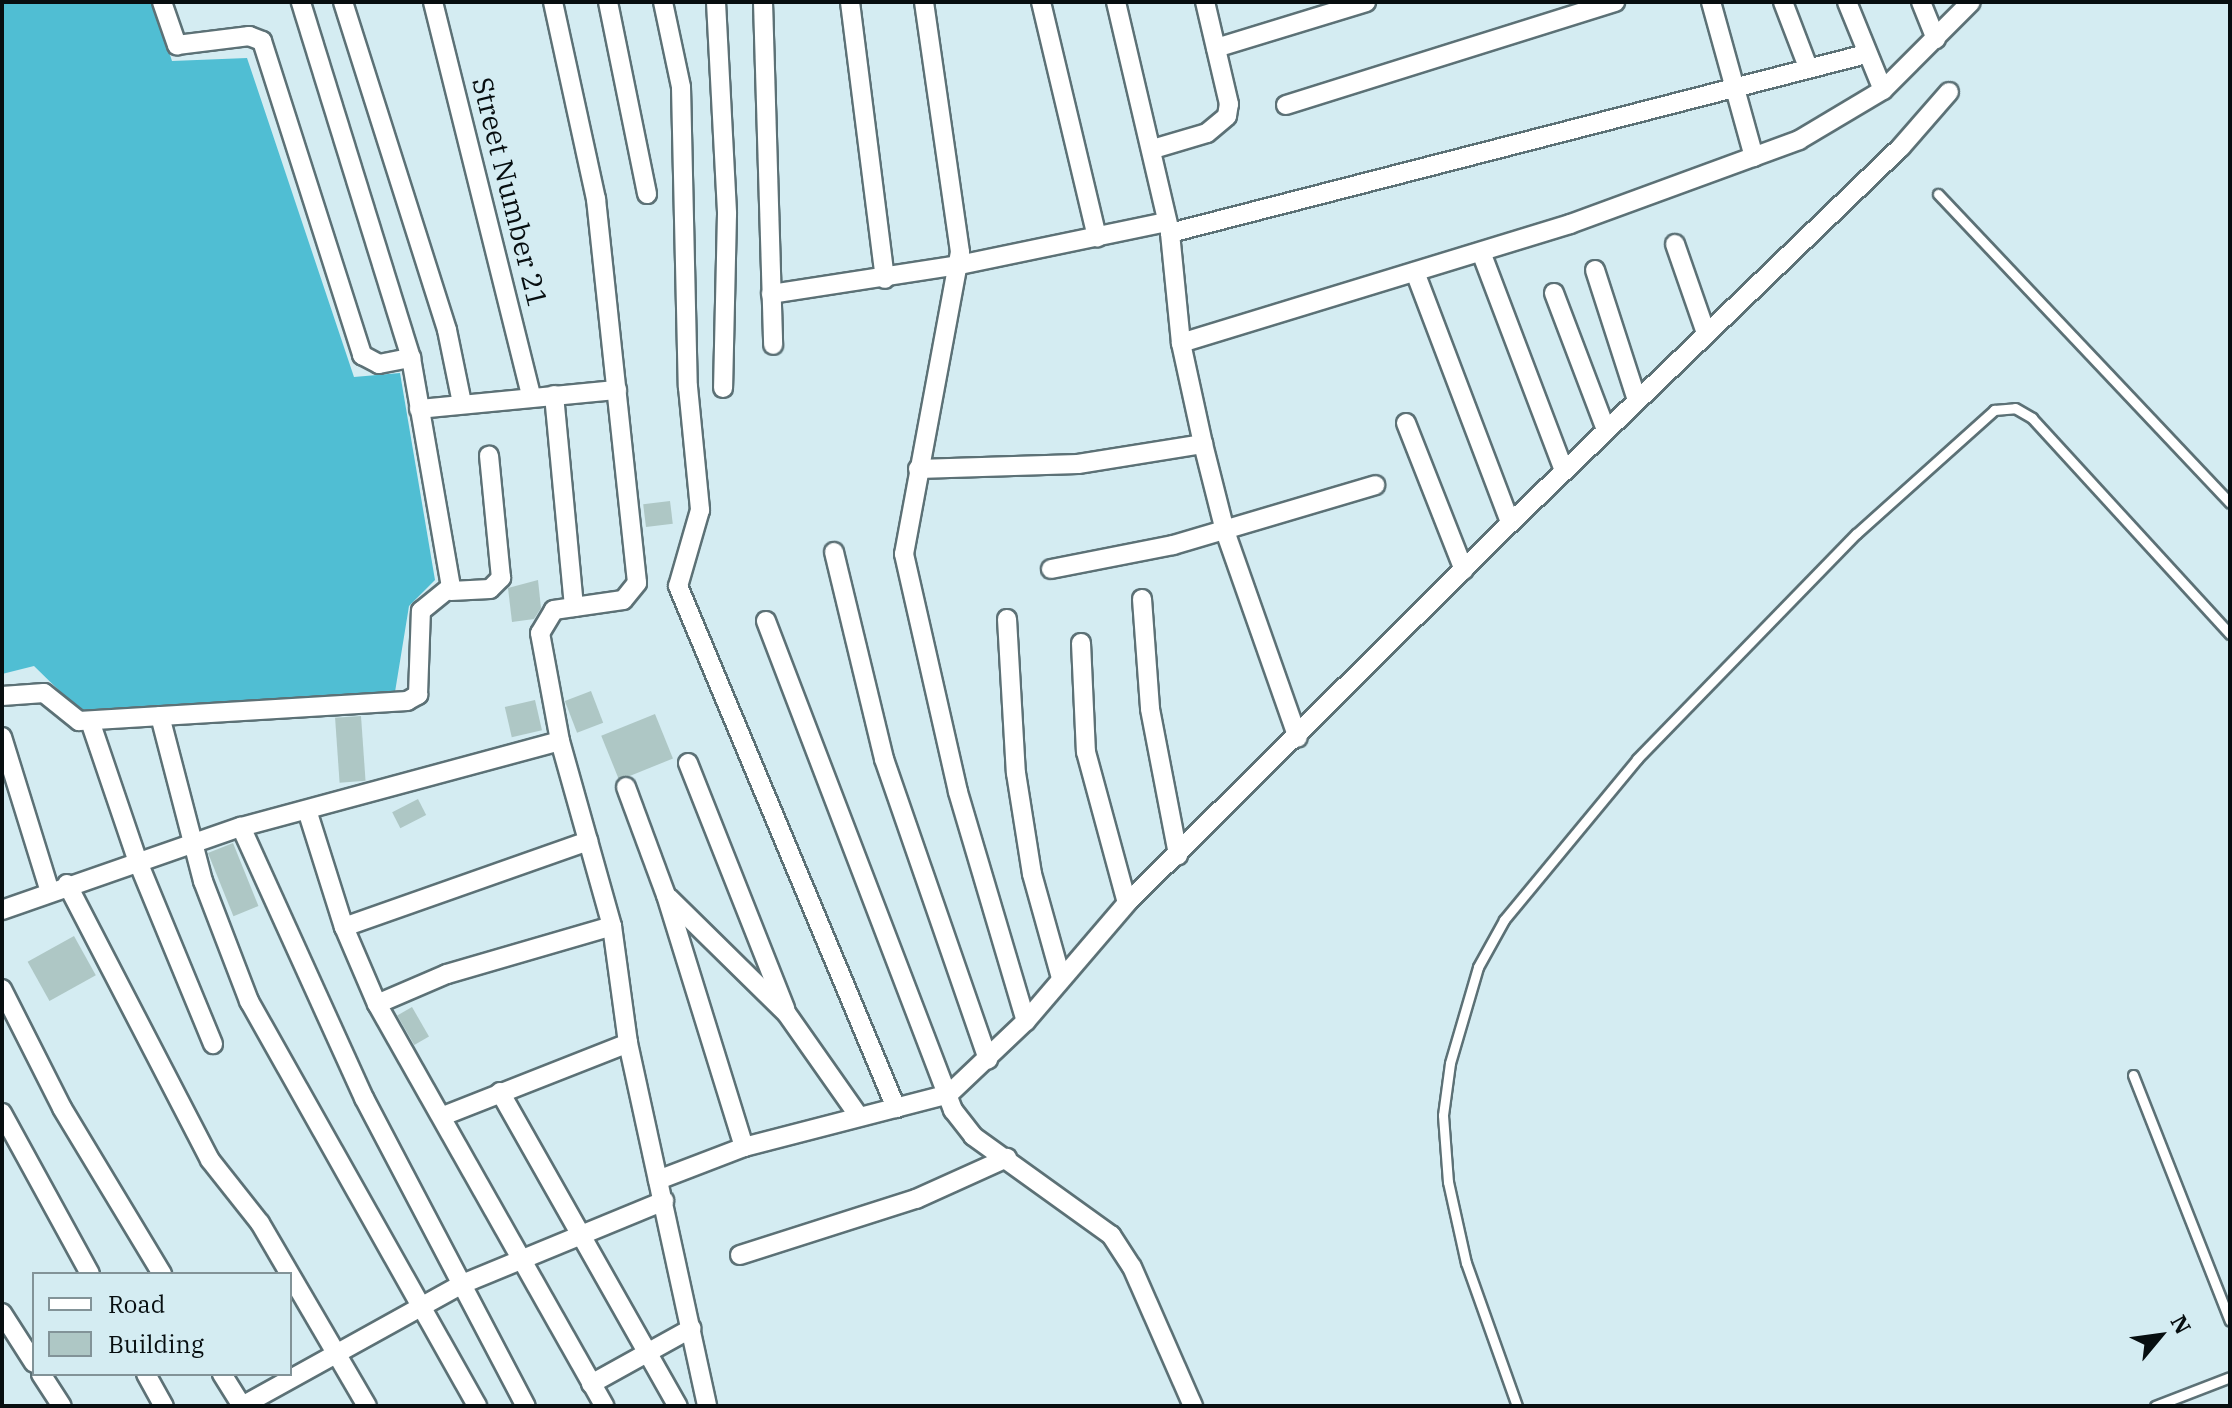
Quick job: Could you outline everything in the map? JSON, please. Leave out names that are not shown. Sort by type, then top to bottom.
[{"type":"street","points":[[162,2],[177,45],[249,36],[262,41],[362,355],[379,364],[411,358]]},
{"type":"street","points":[[301,2],[411,358],[451,591]]},
{"type":"street","points":[[343,2],[447,330],[462,403]]},
{"type":"street","name":"Street Number 21","points":[[433,2],[531,396]]},
{"type":"street","points":[[553,2],[596,199],[636,590],[623,600],[549,613],[540,633],[560,741],[612,926],[628,1043],[707,1406]]},
{"type":"street","points":[[608,2],[647,194]]},
{"type":"street","points":[[663,2],[683,112],[688,387],[700,510],[678,586],[896,1108]]},
{"type":"street","points":[[716,2],[727,201],[723,388]]},
{"type":"street","points":[[763,2],[773,345]]},
{"type":"street","points":[[850,2],[885,279]]},
{"type":"street","points":[[924,2],[958,226],[959,265],[905,539],[908,577],[958,792],[1026,1021]]},
{"type":"street","points":[[1041,2],[1097,237]]},
{"type":"street","points":[[1116,2],[1153,149],[1168,228],[1181,343],[1203,444],[1225,531],[1298,738]]},
{"type":"street","points":[[1153,149],[1207,133],[1227,116],[1229,104],[1205,2]]},
{"type":"street","points":[[1216,48],[1366,2]]},
{"type":"street","points":[[1286,105],[1615,2]]},
{"type":"street","points":[[1711,2],[1754,157]]},
{"type":"street","points":[[1783,2],[1808,67]]},
{"type":"street","points":[[1847,2],[1883,90]]},
{"type":"street","points":[[1921,2],[1936,39]]},
{"type":"street","points":[[1181,343],[1481,252],[1799,140],[1883,90],[1971,2]]},
{"type":"street","points":[[771,294],[885,279],[1097,237],[1168,228],[1866,54]]},
{"type":"street","points":[[658,1180],[744,1147],[858,1115],[949,1094],[1026,1021],[1127,903],[1298,738],[1510,522],[1901,147],[1949,92]]},
{"type":"street","points":[[1675,244],[1706,333]]},
{"type":"street","points":[[1481,252],[1564,471]]},
{"type":"street","points":[[1595,270],[1637,400]]},
{"type":"street","points":[[1415,272],[1510,522]]},
{"type":"street","points":[[1554,293],[1606,430]]},
{"type":"street","points":[[419,409],[617,390]]},
{"type":"street","points":[[554,395],[574,607]]},
{"type":"street","points":[[1406,423],[1464,570]]},
{"type":"street","points":[[918,469],[1035,468],[1203,444]]},
{"type":"street","points":[[2,696],[40,692],[74,721],[414,699],[420,689],[421,611],[451,591],[490,589],[501,578],[489,456]]},
{"type":"street","points":[[1051,569],[1225,531],[1375,485]]},
{"type":"street","points":[[834,552],[884,759],[988,1060]]},
{"type":"street","points":[[1142,599],[1150,709],[1178,855]]},
{"type":"street","points":[[1007,619],[1016,773],[1032,874],[1061,978]]},
{"type":"street","points":[[766,621],[953,1110],[973,1136],[1111,1235],[1132,1267],[1193,1406]]},
{"type":"street","points":[[1081,643],[1086,752],[1127,903]]},
{"type":"street","points":[[160,716],[203,881],[249,1001],[417,1307],[477,1406]]},
{"type":"street","points":[[90,721],[138,862],[213,1044]]},
{"type":"street","points":[[2,737],[49,889]]},
{"type":"street","points":[[2,910],[49,889],[241,827],[560,741]]},
{"type":"street","points":[[688,763],[787,1014]]},
{"type":"street","points":[[626,787],[666,895],[744,1147]]},
{"type":"street","points":[[307,810],[344,927],[377,1004],[443,1116],[520,1260],[604,1406]]},
{"type":"street","points":[[241,827],[364,1098],[526,1406]]},
{"type":"street","points":[[344,927],[588,841]]},
{"type":"street","points":[[67,884],[210,1160],[260,1223],[289,1272]]},
{"type":"street","points":[[666,895],[787,1014],[858,1115]]},
{"type":"street","points":[[377,1004],[447,974],[612,926]]},
{"type":"street","points":[[2,989],[62,1108],[161,1272]]},
{"type":"street","points":[[443,1116],[628,1043]]},
{"type":"street","points":[[500,1092],[678,1406]]},
{"type":"street","points":[[2,1113],[89,1272]]},
{"type":"street","points":[[740,1255],[916,1199],[1007,1158]]},
{"type":"street","points":[[223,1376],[242,1406],[336,1350],[460,1285],[664,1201]]},
{"type":"street","points":[[292,1276],[367,1406]]},
{"type":"street","points":[[2,1313],[32,1360]]},
{"type":"street","points":[[591,1384],[692,1328]]},
{"type":"street","points":[[42,1376],[62,1406]]},
{"type":"street","points":[[147,1376],[164,1406]]},
{"type":"lane","points":[[1938,194],[2230,503]]},
{"type":"lane","points":[[1517,1406],[1466,1263],[1448,1182],[1443,1115],[1450,1063],[1478,967],[1504,920],[1637,759],[1856,534],[1994,410],[2015,408],[2032,418],[2230,634]]},
{"type":"lane","points":[[2133,1075],[2230,1321]]},
{"type":"lane","points":[[2155,1406],[2230,1377]]},
{"type":"shaded area","points":[[2,2],[153,2],[172,61],[247,58],[354,377],[400,373],[435,580],[409,606],[395,692],[79,710],[34,666],[2,674]]},
{"type":"building","points":[[670,501],[673,524],[646,527],[643,504]]},
{"type":"building","points":[[538,580],[541,608],[534,619],[512,622],[508,588]]},
{"type":"building","points":[[591,691],[603,723],[577,733],[565,701]]},
{"type":"building","points":[[535,700],[542,730],[512,737],[505,707]]},
{"type":"building","points":[[655,714],[673,759],[619,780],[601,736]]},
{"type":"building","points":[[361,716],[366,781],[340,783],[335,718]]},
{"type":"building","points":[[418,799],[426,815],[400,828],[392,812]]},
{"type":"building","points":[[233,843],[258,906],[233,916],[208,853]]},
{"type":"building","points":[[74,936],[96,975],[49,1001],[28,962]]},
{"type":"building","points":[[412,1007],[429,1036],[414,1045],[397,1016]]}]
